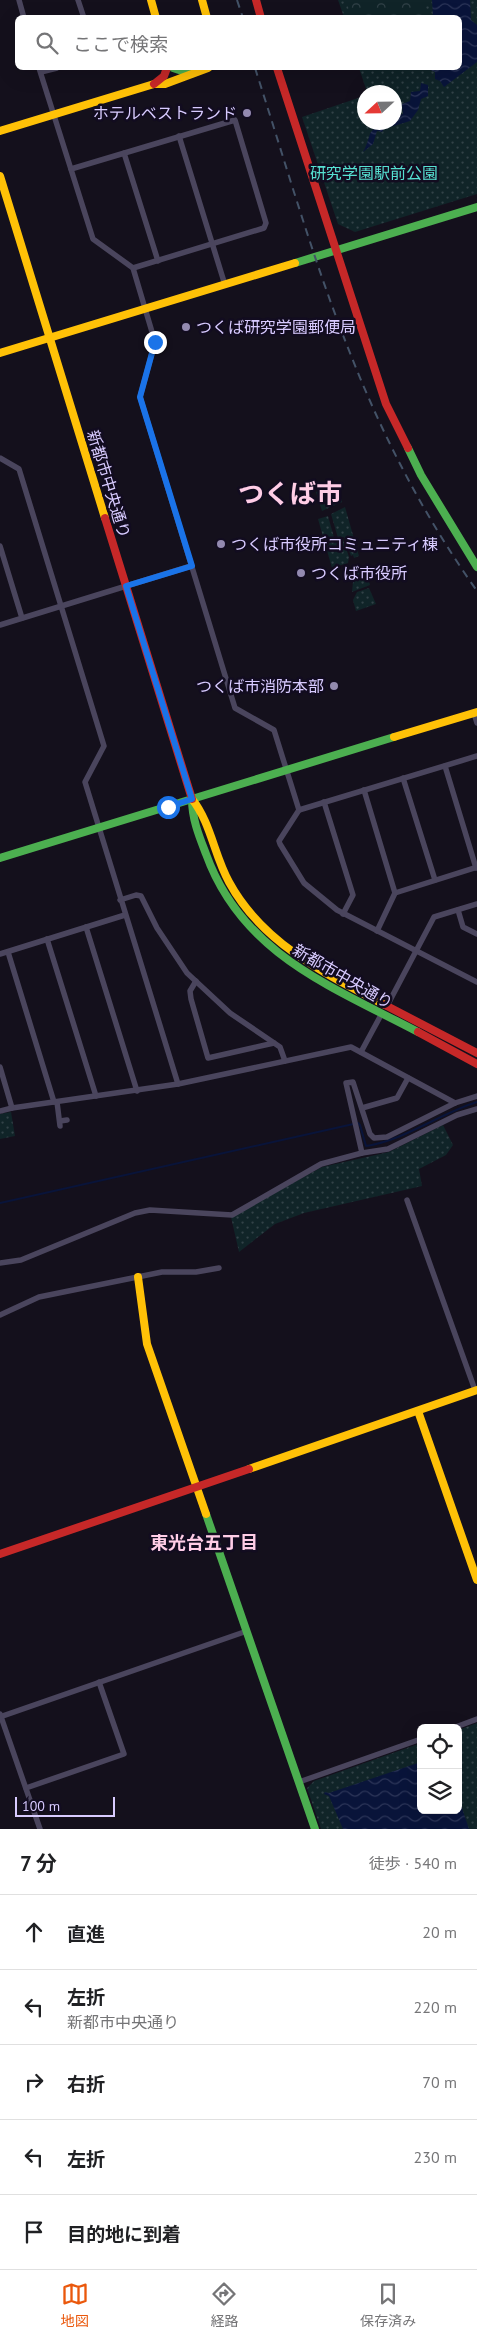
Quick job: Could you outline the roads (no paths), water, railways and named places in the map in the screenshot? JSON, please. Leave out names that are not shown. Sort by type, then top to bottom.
[{"type":"street","points":[[19,0],[23,15]]},
{"type":"street","points":[[78,0],[83,15]]},
{"type":"street","points":[[151,0],[155,15]]},
{"type":"street","points":[[202,0],[207,15]]},
{"type":"street","points":[[256,0],[260,15]]},
{"type":"street","points":[[40,70],[93,239],[134,268],[155,342],[140,397],[235,708],[274,730],[299,810]]},
{"type":"street","points":[[154,84],[168,70],[196,74]]},
{"type":"street","points":[[0,131],[154,84],[165,84],[204,70]]},
{"type":"street","points":[[278,70],[386,404],[421,474],[477,567]]},
{"type":"street","points":[[71,169],[235,120],[266,223],[264,228],[134,268]]},
{"type":"street","points":[[179,136],[225,285]]},
{"type":"street","points":[[124,153],[158,261]]},
{"type":"street","name":"新都市中央通り","points":[[0,176],[192,799],[192,815],[212,871],[235,910],[253,932],[294,966],[381,1015],[477,1064]]},
{"type":"street","points":[[0,353],[477,207]]},
{"type":"street","points":[[0,458],[19,469],[104,746],[85,782],[178,1084]]},
{"type":"street","points":[[0,546],[22,618]]},
{"type":"street","points":[[0,625],[192,566]]},
{"type":"street","points":[[0,858],[475,712],[477,723]]},
{"type":"street","points":[[477,756],[299,810],[279,841],[304,883],[323,900],[343,914],[477,982]]},
{"type":"street","points":[[395,893],[476,868],[444,766]]},
{"type":"street","points":[[404,778],[435,880]]},
{"type":"street","points":[[364,790],[395,893],[377,931]]},
{"type":"street","name":"新都市中央通り","points":[[192,799],[202,812],[217,856],[229,882],[261,926],[300,958],[360,993],[477,1052]]},
{"type":"street","points":[[324,802],[353,895],[343,914]]},
{"type":"street","points":[[120,900],[136,895],[141,896],[168,948],[187,973],[230,1013],[280,1047],[285,1061]]},
{"type":"street","points":[[387,1006],[434,917],[477,904]]},
{"type":"street","points":[[458,910],[463,927],[477,934]]},
{"type":"street","points":[[0,954],[125,915]]},
{"type":"street","points":[[86,927],[137,1091]]},
{"type":"street","points":[[48,939],[96,1096]]},
{"type":"street","points":[[8,952],[56,1102],[60,1123],[67,1120]]},
{"type":"street","points":[[196,981],[190,991],[191,999],[208,1058],[274,1043]]},
{"type":"street","points":[[361,1052],[381,1015]]},
{"type":"street","points":[[0,1111],[178,1084],[351,1047],[455,1103]]},
{"type":"street","points":[[0,1067],[12,1108]]},
{"type":"street","points":[[362,1108],[397,1098],[408,1078]]},
{"type":"street","points":[[362,1153],[346,1083],[353,1082],[370,1134],[374,1138],[387,1137],[455,1103],[477,1096]]},
{"type":"street","points":[[0,1263],[21,1260],[135,1213],[150,1210],[232,1215],[321,1164],[362,1153],[388,1149],[457,1115],[477,1109]]},
{"type":"street","points":[[0,1554],[476,1390],[407,1200]]},
{"type":"street","points":[[0,1315],[39,1297],[162,1272],[196,1272],[219,1268]]},
{"type":"street","points":[[138,1277],[147,1344],[315,1829]]},
{"type":"street","points":[[418,1410],[474,1561],[477,1580]]},
{"type":"street","points":[[40,1829],[0,1716],[247,1631]]},
{"type":"street","points":[[26,1788],[124,1754],[99,1682]]},
{"type":"street","points":[[462,1725],[477,1719]]},
{"type":"street","points":[[299,1782],[417,1740]]},
{"type":"water","points":[[432,0],[470,0],[471,20],[477,25],[477,62],[444,87],[440,81],[435,79],[435,72],[430,70],[462,70],[462,15],[433,15]]},
{"type":"water","points":[[421,83],[428,85],[428,96],[421,99],[418,110],[410,121],[402,123],[402,104],[410,101],[411,92],[420,91]]},
{"type":"water","points":[[383,130],[382,132],[377,131],[373,144],[363,152],[370,134],[372,131]]},
{"type":"water","points":[[417,1763],[417,1814],[462,1814],[462,1808],[469,1829],[343,1829],[329,1796],[324,1794],[325,1792],[329,1793]]},
{"type":"waterway","points":[[0,1203],[358,1123],[366,1146],[408,1133],[477,1102]]},
{"type":"railway","points":[[237,0],[242,15]]},
{"type":"railway","points":[[256,70],[325,287],[364,388],[392,448],[423,507],[477,591]]},
{"type":"place","name":"ホテルベストランド","points":[[247,113]]},
{"type":"place","name":"つくば研究学園郵便局","points":[[186,327]]},
{"type":"place","name":"つくば市役所コミュニティ棟","points":[[221,544]]},
{"type":"place","name":"つくば市役所","points":[[301,573]]},
{"type":"place","name":"つくば市消防本部","points":[[334,686]]},
{"type":"district","name":"つくば市","points":[[290,493]]},
{"type":"district","name":"東光台五丁目","points":[[204,1542]]},
{"type":"park label","name":"研究学園駅前公園","points":[[374,173]]}]
